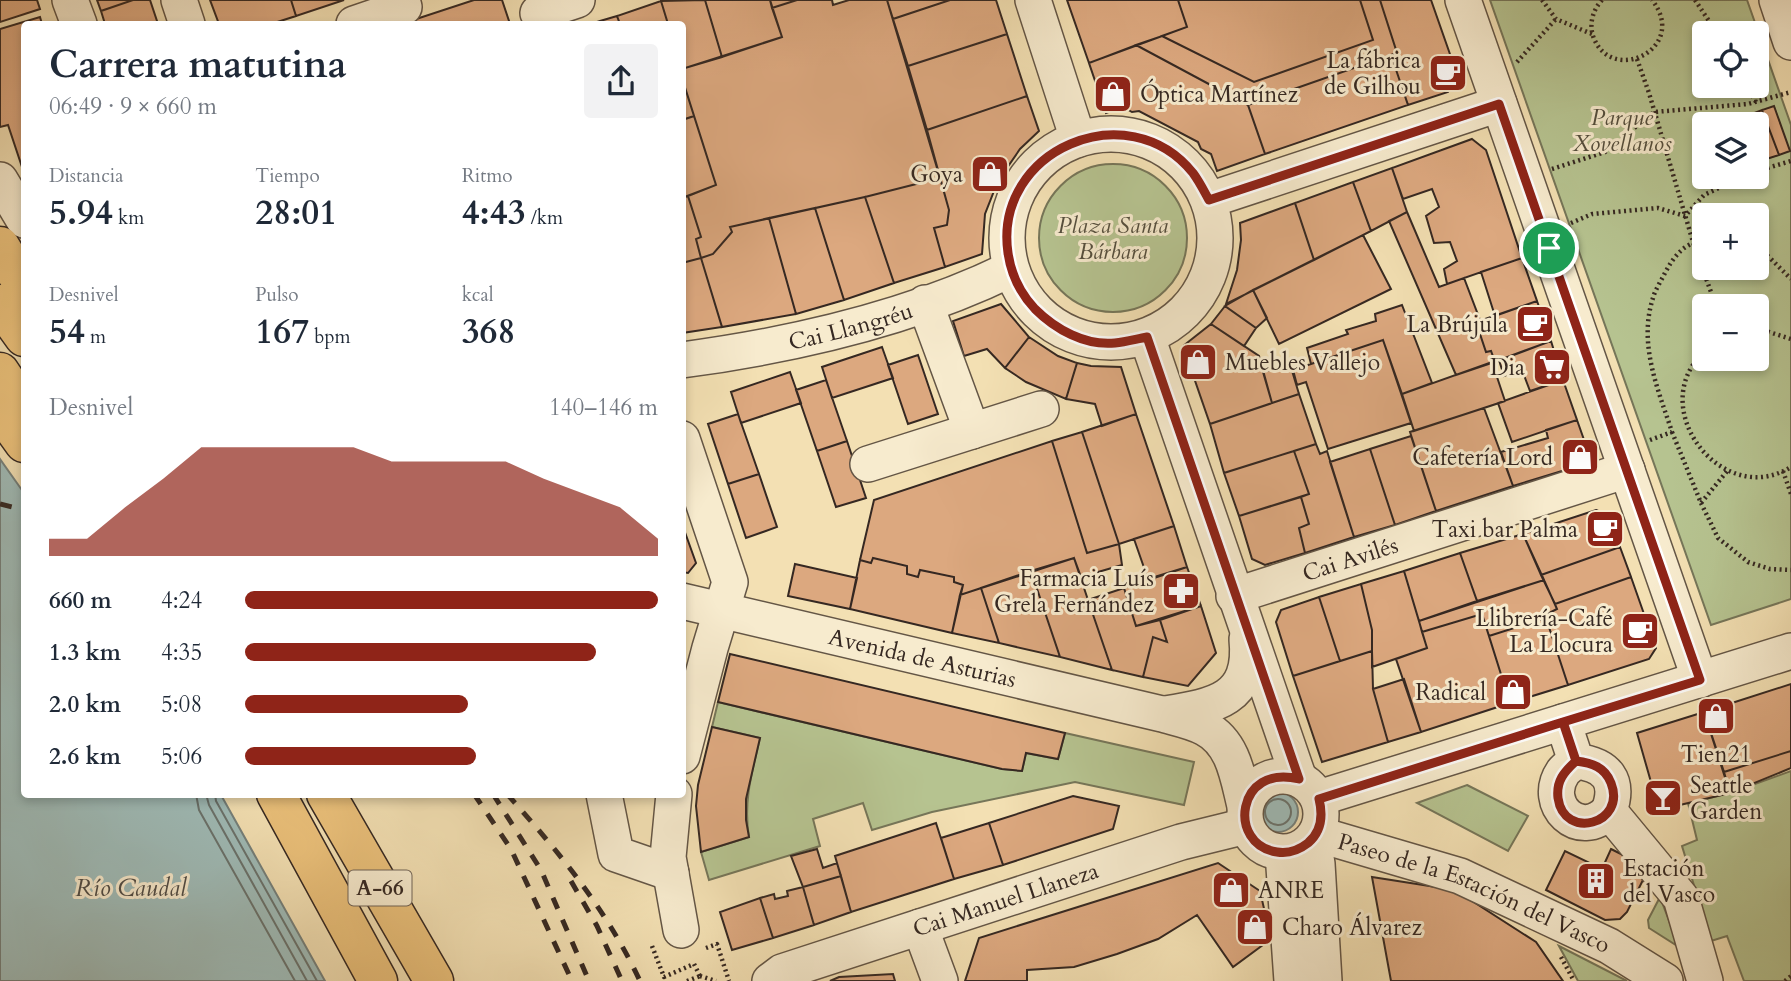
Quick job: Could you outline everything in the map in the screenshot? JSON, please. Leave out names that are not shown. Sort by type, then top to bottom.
[{"type":"highway","points":[[0,246],[21,281]]},
{"type":"highway","points":[[0,304],[21,333]]},
{"type":"highway","points":[[0,372],[21,404]]},
{"type":"highway","points":[[0,410],[21,439]]},
{"type":"highway","name":"A-66","points":[[277,798],[304,842],[378,981]]},
{"type":"highway","name":"A-66","points":[[329,798],[434,981]]},
{"type":"street","points":[[70,0],[78,21]]},
{"type":"street","points":[[178,0],[186,21]]},
{"type":"street","points":[[363,21],[404,7],[402,0]]},
{"type":"street","points":[[538,12],[577,0]]},
{"type":"street","points":[[1032,0],[1079,139]]},
{"type":"street","points":[[1463,0],[1700,680]]},
{"type":"street","points":[[1777,0],[1791,41]]},
{"type":"street","points":[[1209,200],[1497,95]]},
{"type":"street","points":[[1106,134],[1139,137],[1168,150],[1192,172],[1209,200],[1216,232],[1212,266],[1198,296],[1176,321],[1147,337],[1114,343],[1080,338],[1050,324],[1026,299],[1011,269],[1006,238],[1011,207],[1025,178],[1047,156],[1079,139],[1106,134]]},
{"type":"street","points":[[0,180],[21,215]]},
{"type":"street","name":"Cai Llangréu","points":[[686,359],[788,344],[925,303],[978,285],[1011,269]]},
{"type":"street","points":[[925,303],[972,431]]},
{"type":"street","points":[[1147,337],[1240,611],[1309,789],[1321,822],[1304,842],[1271,851],[1260,845],[1252,836],[1246,816],[1256,786],[1276,776],[1309,789],[1563,722],[1791,651]]},
{"type":"street","points":[[868,464],[1041,410]]},
{"type":"street","points":[[686,451],[730,582],[686,741]]},
{"type":"street","name":"Cai Avilés","points":[[1240,611],[1624,461]]},
{"type":"street","name":"Avenida de Asturias","points":[[686,602],[1162,714],[1206,728],[1224,744],[1232,758],[1246,816]]},
{"type":"street","name":"Avenida de Asturias","points":[[1162,714],[1203,708],[1227,698],[1244,678],[1248,655],[1240,611]]},
{"type":"street","points":[[1563,722],[1576,761]]},
{"type":"street","points":[[1576,761],[1591,763],[1603,769],[1610,779],[1615,795],[1609,811],[1600,820],[1587,823],[1574,821],[1564,815],[1559,803],[1557,789],[1563,773],[1576,761]]},
{"type":"street","points":[[605,798],[616,854],[671,873]]},
{"type":"street","points":[[674,798],[668,857],[679,943]]},
{"type":"street","points":[[1609,811],[1681,898],[1705,981]]},
{"type":"street","name":"Cai Manuel Llaneza","points":[[769,981],[782,972],[1181,842],[1246,816]]},
{"type":"street","points":[[1292,981],[1304,842]]},
{"type":"street","points":[[1304,842],[1317,864],[1324,981]]},
{"type":"street","name":"Paseo de la Estación del Vasco","points":[[1304,842],[1460,876],[1609,946],[1665,981]]},
{"type":"street","points":[[920,927],[940,981]]},
{"type":"path","points":[[1542,0],[1556,19],[1592,34],[1604,52],[1626,61],[1647,54],[1656,45],[1661,34],[1660,11],[1652,0]]},
{"type":"path","points":[[1592,34],[1594,11],[1602,0]]},
{"type":"path","points":[[1695,0],[1709,21]]},
{"type":"path","points":[[1497,95],[1556,19]]},
{"type":"path","points":[[1637,59],[1692,239]]},
{"type":"path","points":[[1518,159],[1529,166],[1550,170],[1605,152],[1654,112],[1756,102],[1791,92]]},
{"type":"path","points":[[1754,98],[1756,102]]},
{"type":"path","points":[[1769,167],[1791,161]]},
{"type":"path","points":[[1685,216],[1704,195],[1714,189]]},
{"type":"path","points":[[1549,248],[1562,230],[1573,221],[1592,214],[1658,208],[1685,216]]},
{"type":"path","points":[[1692,243],[1674,256],[1653,298],[1646,335],[1652,369],[1672,432],[1700,503],[1718,538],[1748,562],[1770,569],[1791,570]]},
{"type":"path","points":[[1769,258],[1791,279]]},
{"type":"path","points":[[1769,332],[1791,339]]},
{"type":"path","points":[[1692,370],[1688,376],[1683,400],[1686,424],[1696,446],[1714,463],[1735,474],[1759,477],[1791,467]]},
{"type":"path","points":[[1624,461],[1672,432]]},
{"type":"path","points":[[1700,503],[1728,470]]},
{"type":"path","points":[[1783,471],[1791,494]]},
{"type":"path","points":[[699,976],[694,964],[664,977],[679,943],[716,944],[729,981]]},
{"type":"path","points":[[688,981],[699,976],[716,981]]},
{"type":"path","points":[[1785,981],[1791,976]]},
{"type":"green space","name":"Parque Xovellanos","points":[[1490,0],[1747,0],[1754,21],[1692,21],[1692,98],[1769,98],[1769,62],[1791,125],[1791,599],[1711,625]]},
{"type":"green space","name":"Plaza Santa Bárbara","points":[[1113,164],[1141,170],[1165,186],[1181,210],[1187,238],[1181,266],[1165,290],[1141,306],[1113,312],[1085,306],[1061,290],[1045,266],[1039,238],[1045,210],[1061,186],[1085,170]]},
{"type":"green space","points":[[718,702],[1002,769],[1022,771],[1026,753],[1058,759],[1065,733],[1194,762],[1184,805],[1075,782],[932,812],[872,830],[863,803],[813,819],[820,846],[709,880],[701,852],[749,837],[748,799],[760,738],[712,727]]},
{"type":"green space","points":[[1791,771],[1791,981],[1744,981],[1727,936],[1711,941],[1682,846],[1697,840],[1688,803],[1730,793]]},
{"type":"green space","points":[[1467,785],[1528,816],[1508,851],[1417,803]]},
{"type":"green space","points":[[1660,897],[1679,947],[1649,928],[1648,920]]},
{"type":"green space","points":[[1559,946],[1627,981],[1578,981]]},
{"type":"water","name":"Río Caudal","points":[[0,459],[21,489],[21,798],[223,798],[325,981],[0,981]]},
{"type":"water","points":[[1278,792],[1292,798],[1298,812],[1292,826],[1278,832],[1264,826],[1258,812],[1264,798]]},
{"type":"building","points":[[0,0],[37,0],[40,9],[0,22]]},
{"type":"building","points":[[97,0],[133,0],[101,11]]},
{"type":"building","points":[[133,0],[150,0],[157,21],[104,21],[101,11]]},
{"type":"building","points":[[210,0],[291,0],[296,16],[280,21],[218,21]]},
{"type":"building","points":[[291,0],[344,0],[296,16]]},
{"type":"building","points":[[474,0],[502,0],[509,21],[410,21]]},
{"type":"building","points":[[705,0],[770,0],[782,37],[722,57]]},
{"type":"building","points":[[705,0],[722,57],[686,68],[686,21],[667,21],[661,1]]},
{"type":"building","points":[[770,0],[797,0],[772,8]]},
{"type":"building","points":[[797,0],[832,0],[833,5],[849,0],[887,0],[940,178],[730,227],[732,232],[713,254],[701,258],[696,239],[701,237],[688,196],[716,185],[686,91],[686,68],[782,37],[772,8]]},
{"type":"building","points":[[887,0],[950,0],[893,19]]},
{"type":"building","points":[[950,0],[996,0],[1007,34],[908,66],[893,19]]},
{"type":"building","points":[[1067,0],[1178,0],[1187,27],[1089,63]]},
{"type":"building","points":[[1178,0],[1360,0],[1373,40],[1254,82],[1162,36],[1187,27]]},
{"type":"building","points":[[1360,0],[1380,0],[1397,53],[1248,105],[1136,45],[1162,36],[1254,82],[1373,40]]},
{"type":"building","points":[[1380,0],[1431,0],[1458,77],[1448,92],[1408,105],[1391,55],[1397,53]]},
{"type":"building","points":[[661,1],[667,21],[619,21],[617,16]]},
{"type":"building","points":[[617,16],[619,21],[600,21]]},
{"type":"building","points":[[21,23],[21,164],[8,125],[0,127],[0,29]]},
{"type":"building","points":[[1007,34],[1027,96],[927,130],[908,66]]},
{"type":"building","points":[[1136,45],[1248,105],[1265,154],[1217,171],[1211,154],[1201,149],[1198,142],[1139,111],[1132,112],[1123,107],[1106,113],[1089,63]]},
{"type":"building","points":[[1391,55],[1408,105],[1265,154],[1248,105]]},
{"type":"building","points":[[686,91],[694,116],[686,119]]},
{"type":"building","points":[[1027,96],[1039,131],[1020,149],[998,181],[985,214],[982,254],[945,267],[934,228],[947,225],[949,210],[927,130]]},
{"type":"building","points":[[1774,106],[1790,151],[1779,155],[1769,129],[1769,112],[1762,110]]},
{"type":"building","points":[[694,116],[716,185],[686,196],[686,119]]},
{"type":"building","points":[[1769,129],[1779,155],[1769,158]]},
{"type":"building","points":[[1472,139],[1486,150],[1522,258],[1447,284],[1444,269],[1457,261],[1450,242],[1434,243],[1426,216],[1439,207],[1432,189],[1403,199],[1392,168]]},
{"type":"building","points":[[1392,168],[1407,212],[1371,231],[1353,182]]},
{"type":"building","points":[[940,178],[949,210],[947,225],[934,228],[945,267],[894,283],[865,197]]},
{"type":"building","points":[[1353,182],[1371,231],[1314,260],[1295,203]]},
{"type":"building","points":[[688,196],[701,237],[696,239],[701,258],[686,262]]},
{"type":"building","points":[[865,197],[894,283],[844,300],[815,208]]},
{"type":"building","points":[[1295,203],[1314,260],[1226,304],[1237,270],[1240,223]]},
{"type":"building","points":[[815,208],[844,300],[796,314],[769,218]]},
{"type":"building","points":[[1407,212],[1439,287],[1464,278],[1480,320],[1476,322],[1486,352],[1491,351],[1495,362],[1456,375],[1389,221]]},
{"type":"building","points":[[769,218],[796,314],[722,327],[701,258],[713,254],[732,232],[730,227]]},
{"type":"building","points":[[1363,235],[1391,289],[1279,344],[1253,290]]},
{"type":"building","points":[[701,258],[722,327],[686,332],[686,262]]},
{"type":"building","points":[[1522,258],[1537,301],[1495,316],[1481,272]]},
{"type":"building","points":[[1253,290],[1267,318],[1256,328],[1225,306]]},
{"type":"building","points":[[1537,301],[1551,341],[1495,362],[1491,351],[1486,352],[1476,322]]},
{"type":"building","points":[[1001,304],[1029,337],[1005,368],[987,349],[964,356],[953,321]]},
{"type":"building","points":[[1402,305],[1432,383],[1402,394],[1383,340],[1311,364],[1307,348],[1348,334],[1346,330],[1376,321],[1375,314]]},
{"type":"building","points":[[1225,306],[1256,328],[1244,346],[1211,324]]},
{"type":"building","points":[[1211,324],[1259,356],[1272,403],[1210,424],[1183,346]]},
{"type":"building","points":[[1029,337],[1058,356],[1077,363],[1066,399],[1026,382],[1005,368]]},
{"type":"building","points":[[1383,340],[1411,423],[1328,449],[1306,382],[1297,385],[1293,370]]},
{"type":"building","points":[[1551,341],[1563,380],[1530,391],[1522,370],[1504,376],[1499,360]]},
{"type":"building","points":[[882,347],[893,378],[832,398],[822,367]]},
{"type":"building","points":[[918,355],[938,414],[908,424],[888,365]]},
{"type":"building","points":[[1492,362],[1505,401],[1414,431],[1402,394]]},
{"type":"building","points":[[1077,363],[1121,367],[1136,414],[1102,426],[1095,404],[1066,399]]},
{"type":"building","points":[[1290,364],[1299,394],[1272,403],[1263,372]]},
{"type":"building","points":[[790,372],[801,403],[741,423],[731,392]]},
{"type":"building","points":[[826,380],[847,441],[817,451],[796,390]]},
{"type":"building","points":[[1563,380],[1577,420],[1512,442],[1498,403]]},
{"type":"building","points":[[1299,394],[1316,444],[1224,473],[1210,424]]},
{"type":"building","points":[[1484,408],[1513,486],[1436,511],[1410,432]]},
{"type":"building","points":[[738,414],[759,474],[728,484],[708,424]]},
{"type":"building","points":[[1136,414],[1174,526],[1119,544],[1082,432]]},
{"type":"building","points":[[1577,420],[1589,454],[1585,464],[1513,486],[1501,452],[1548,438],[1546,430]]},
{"type":"building","points":[[1082,432],[1119,544],[1087,553],[1052,441]]},
{"type":"building","points":[[1411,436],[1436,511],[1395,525],[1370,449]]},
{"type":"building","points":[[847,441],[866,498],[836,507],[817,451]]},
{"type":"building","points":[[1052,441],[1087,553],[1119,544],[1122,565],[1081,577],[1074,558],[960,595],[963,585],[954,582],[954,577],[920,570],[918,577],[907,574],[907,566],[873,558],[871,563],[860,560],[874,500]]},
{"type":"building","points":[[1316,444],[1320,454],[1327,451],[1354,537],[1305,553],[1299,528],[1309,524],[1301,497],[1309,494],[1294,451]]},
{"type":"building","points":[[1370,449],[1395,525],[1354,537],[1330,462]]},
{"type":"building","points":[[1294,451],[1309,494],[1239,516],[1224,473]]},
{"type":"building","points":[[759,474],[777,527],[746,538],[728,484]]},
{"type":"building","points":[[1301,497],[1309,524],[1299,528],[1305,553],[1265,565],[1252,559],[1239,516]]},
{"type":"building","points":[[1596,510],[1610,516],[1620,547],[1541,575],[1523,534]]},
{"type":"building","points":[[1174,526],[1187,567],[1148,579],[1134,539]]},
{"type":"building","points":[[1523,534],[1544,580],[1477,601],[1460,553]]},
{"type":"building","points":[[686,535],[696,563],[686,573]]},
{"type":"building","points":[[1620,547],[1631,577],[1555,604],[1541,575]]},
{"type":"building","points":[[1460,553],[1477,601],[1419,621],[1404,571]]},
{"type":"building","points":[[873,558],[907,566],[907,574],[918,577],[920,570],[954,577],[954,582],[963,585],[952,633],[850,609],[860,560],[871,563]]},
{"type":"building","points":[[1074,558],[1112,670],[1060,657],[1031,571]]},
{"type":"building","points":[[795,564],[857,578],[850,609],[788,596]]},
{"type":"building","points":[[1187,567],[1201,606],[1136,626],[1124,588]]},
{"type":"building","points":[[1031,571],[1060,657],[999,643],[981,588]]},
{"type":"building","points":[[1404,571],[1427,648],[1372,667],[1372,630],[1361,584]]},
{"type":"building","points":[[1631,577],[1656,648],[1649,659],[1568,685],[1545,615],[1557,609],[1555,604]]},
{"type":"building","points":[[1544,580],[1557,609],[1545,615],[1546,618],[1489,636],[1482,614],[1422,632],[1419,621]]},
{"type":"building","points":[[1361,584],[1372,630],[1372,651],[1340,661],[1319,597]]},
{"type":"building","points":[[981,588],[999,643],[952,633],[960,595]]},
{"type":"building","points":[[1124,588],[1136,626],[1160,620],[1167,642],[1153,637],[1143,677],[1112,670],[1088,600]]},
{"type":"building","points":[[1319,597],[1340,661],[1293,676],[1276,622],[1281,610]]},
{"type":"building","points":[[1201,606],[1216,653],[1188,686],[1143,677],[1153,637],[1167,642],[1160,620]]},
{"type":"building","points":[[1482,614],[1510,703],[1421,732],[1396,659],[1427,648],[1422,632]]},
{"type":"building","points":[[1546,618],[1568,685],[1510,703],[1489,636]]},
{"type":"building","points":[[1372,651],[1373,689],[1388,742],[1322,762],[1293,676]]},
{"type":"building","points":[[730,654],[1065,733],[1058,759],[1026,753],[1022,771],[1002,769],[718,702]]},
{"type":"building","points":[[1404,679],[1421,732],[1388,742],[1373,689]]},
{"type":"building","points":[[1791,684],[1791,751],[1724,772],[1704,712]]},
{"type":"building","points":[[1704,712],[1730,793],[1659,810],[1637,733]]},
{"type":"building","points":[[712,727],[760,738],[746,799],[749,837],[701,852],[696,806],[698,785]]},
{"type":"building","points":[[1791,751],[1791,768],[1730,793],[1724,772]]},
{"type":"building","points":[[1073,796],[1119,806],[1113,829],[1003,865],[989,823]]},
{"type":"building","points":[[936,823],[954,879],[851,912],[835,856]]},
{"type":"building","points":[[989,823],[1003,865],[954,879],[941,838]]},
{"type":"building","points":[[817,849],[823,868],[837,863],[841,876],[803,887],[791,856]]},
{"type":"building","name":"Estación del Vasco","points":[[1611,849],[1649,868],[1627,912],[1620,919],[1605,920],[1546,890],[1565,851],[1602,869]]},
{"type":"building","points":[[1218,863],[1260,891],[1271,939],[1233,967],[1197,915],[1158,939],[1117,954],[1074,967],[1027,970],[1027,981],[965,981],[979,938]]},
{"type":"building","points":[[841,876],[851,912],[814,925],[803,887]]},
{"type":"building","points":[[1372,877],[1455,890],[1536,942],[1563,981],[1391,981]]},
{"type":"building","points":[[803,887],[814,925],[773,938],[760,898],[774,894],[775,899],[788,896],[787,891]]},
{"type":"building","points":[[760,898],[773,938],[732,950],[720,912]]},
{"type":"building","points":[[893,974],[895,981],[830,981],[839,977]]},
{"type":"railway","points":[[0,504],[21,509]]},
{"type":"railway","points":[[477,798],[511,849],[572,981]]},
{"type":"railway","points":[[496,798],[541,870],[589,981]]},
{"type":"railway","points":[[510,798],[581,883],[613,930],[640,981]]},
{"type":"railway","points":[[571,881],[597,926],[622,981]]},
{"type":"place","name":"La fábrica de Gilhou","points":[[1448,73]]},
{"type":"place","name":"Óptica Martínez","points":[[1113,94]]},
{"type":"place","name":"Goya","points":[[990,174]]},
{"type":"place","name":"La Brújula","points":[[1535,324]]},
{"type":"place","name":"Muebles Vallejo","points":[[1198,362]]},
{"type":"place","name":"Dia","points":[[1552,367]]},
{"type":"place","name":"Cafetería Lord","points":[[1580,457]]},
{"type":"place","name":"Taxi bar Palma","points":[[1605,529]]},
{"type":"place","name":"Farmacia Luís Grela Fernández","points":[[1181,591]]},
{"type":"place","name":"Llibrería-Café La Llocura","points":[[1640,631]]},
{"type":"place","name":"Radical","points":[[1513,692]]},
{"type":"place","name":"Tien21","points":[[1716,716]]},
{"type":"place","name":"Seattle Garden","points":[[1663,798]]},
{"type":"place","name":"Estación del Vasco","points":[[1596,881]]},
{"type":"place","name":"ANRE","points":[[1231,890]]},
{"type":"place","name":"Charo Álvarez","points":[[1255,927]]},
{"type":"route","points":[[1549,248],[1499,104],[1209,200],[1192,172],[1168,150],[1139,137],[1106,134],[1079,139],[1047,156],[1025,178],[1011,207],[1006,238],[1011,269],[1026,299],[1050,324],[1080,338],[1114,343],[1147,337],[1299,779],[1276,776],[1266,780],[1256,786],[1245,806],[1246,826],[1260,845],[1271,851],[1293,852],[1313,839],[1321,822],[1319,799],[1563,722],[1576,761],[1591,763],[1603,769],[1610,779],[1615,795],[1609,811],[1600,820],[1587,823],[1574,821],[1564,815],[1559,803],[1557,789],[1563,773],[1576,761],[1563,722],[1700,680],[1549,248]]}]
